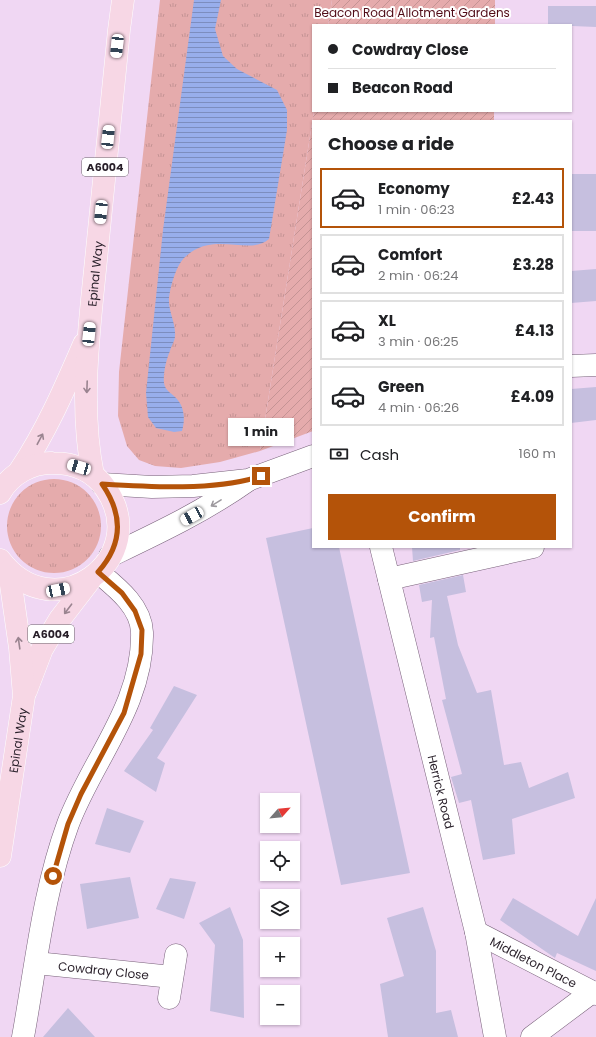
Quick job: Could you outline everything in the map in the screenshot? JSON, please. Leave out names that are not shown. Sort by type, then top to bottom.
[{"type":"main road","name":"Epinal Way","points":[[0,856],[24,696],[42,649],[60,619],[100,569],[116,542],[118,526],[116,511],[111,496],[97,479],[89,455],[87,414],[89,334],[123,0]]},
{"type":"main road","name":"Epinal Way","points":[[0,491],[19,472],[34,450],[55,410],[89,334]]},
{"type":"main road","points":[[19,472],[33,466],[49,462],[64,463],[79,467],[97,479]]},
{"type":"main road","name":"Epinal Way","points":[[4,566],[20,648],[24,696]]},
{"type":"main road","points":[[4,566],[23,582],[40,589],[58,590],[75,586],[100,569]]},
{"type":"street","points":[[572,366],[596,365]]},
{"type":"street","points":[[24,1037],[36,963],[56,861],[68,824],[81,794],[124,713],[141,654],[142,630],[135,611],[122,593],[100,569],[217,502],[248,480],[312,456]]},
{"type":"street","points":[[97,479],[152,487],[248,480]]},
{"type":"street","name":"Herrick Road","points":[[381,548],[476,932],[496,1037]]},
{"type":"street","points":[[389,579],[528,548]]},
{"type":"street","name":"Middleton Place","points":[[476,932],[594,993],[532,1037]]},
{"type":"street","name":"Cowdray Close","points":[[36,963],[170,987],[176,955]]},
{"type":"green space","points":[[160,0],[332,0],[328,24],[312,24],[312,112],[314,112],[260,451],[220,462],[181,468],[155,466],[139,460],[127,446],[118,416],[119,372]]},
{"type":"green space","name":"Beacon Road Allotment Gardens","points":[[332,0],[495,0],[495,24],[328,24]]},
{"type":"green space","points":[[314,112],[494,112],[494,120],[313,120]]},
{"type":"green space","points":[[312,124],[312,431],[260,451]]},
{"type":"green space","points":[[54,479],[72,482],[87,493],[98,508],[101,526],[98,544],[87,559],[72,570],[54,573],[36,570],[21,559],[10,544],[7,526],[10,508],[21,493],[36,482]]},
{"type":"water","points":[[194,0],[221,0],[215,29],[223,56],[237,69],[277,90],[287,110],[287,130],[269,239],[261,244],[251,245],[207,245],[195,250],[184,258],[176,272],[169,296],[175,338],[164,371],[165,386],[180,403],[183,410],[184,423],[182,431],[174,432],[156,428],[148,417],[146,393],[163,230]]},
{"type":"building","points":[[548,6],[596,6],[596,27],[572,26],[572,24],[548,24]]},
{"type":"building","points":[[572,174],[596,174],[596,231],[572,231]]},
{"type":"building","points":[[596,269],[596,301],[572,303],[572,271]]},
{"type":"building","points":[[596,387],[596,420],[572,423],[572,389]]},
{"type":"building","points":[[312,528],[312,548],[339,548],[410,873],[341,885],[266,538]]},
{"type":"building","points":[[412,548],[460,548],[460,550],[413,561]]},
{"type":"building","points":[[463,575],[466,592],[447,596],[458,645],[477,693],[491,690],[504,765],[521,762],[529,788],[568,772],[575,798],[512,819],[515,854],[483,860],[471,800],[459,803],[451,777],[462,774],[442,700],[446,699],[434,637],[430,638],[432,600],[422,602],[419,585]]},
{"type":"building","points":[[174,686],[197,695],[157,758],[165,763],[156,792],[124,771],[153,730],[150,728]]},
{"type":"building","points":[[107,808],[144,821],[130,853],[95,844]]},
{"type":"building","points":[[130,877],[139,918],[87,929],[80,884]]},
{"type":"building","points":[[170,878],[196,882],[184,919],[156,909]]},
{"type":"building","points":[[513,898],[578,936],[596,898],[596,971],[557,953],[555,958],[500,920]]},
{"type":"building","points":[[230,907],[243,940],[244,1018],[210,1011],[215,945],[199,923]]},
{"type":"building","points":[[423,907],[436,951],[436,1013],[451,1010],[458,1037],[388,1037],[380,984],[404,976],[387,918]]},
{"type":"building","points":[[68,1008],[95,1037],[43,1037]]},
{"type":"route","points":[[53,876],[56,861],[68,824],[81,794],[124,713],[134,684],[141,654],[142,630],[135,611],[122,593],[98,572],[105,565],[110,556],[116,542],[118,526],[116,511],[111,496],[102,484],[152,487],[192,486],[248,480],[261,476]]}]
